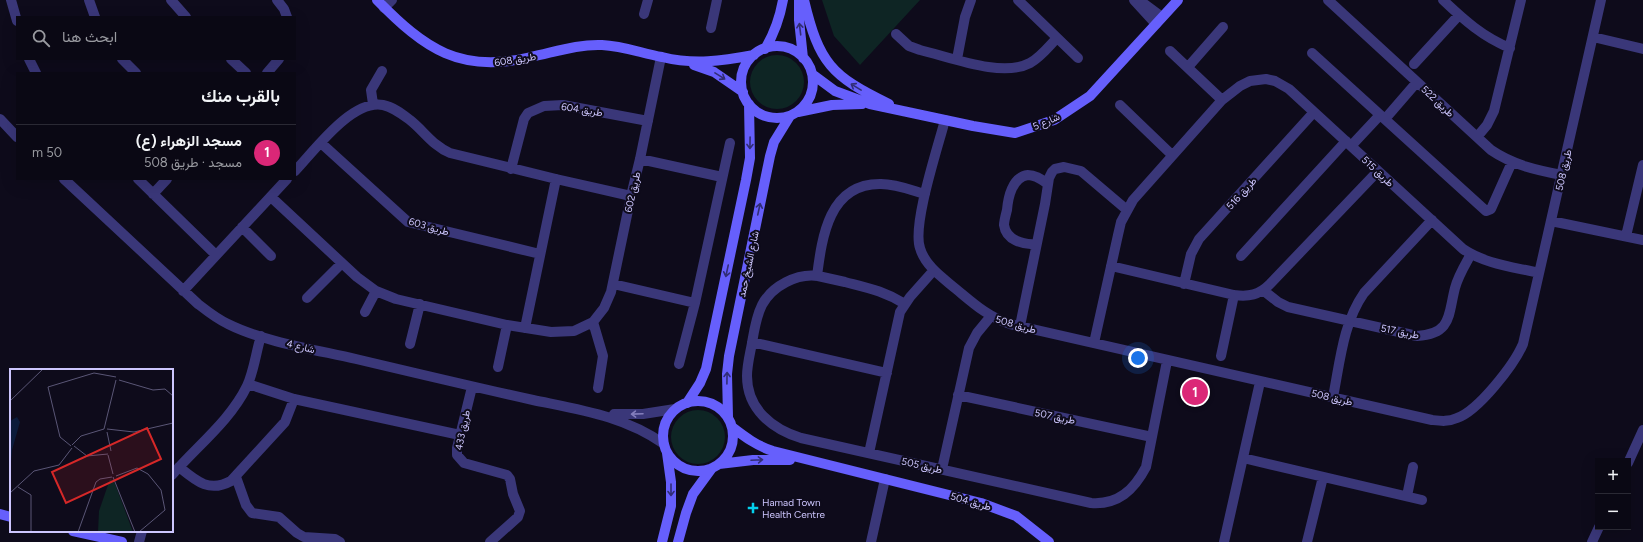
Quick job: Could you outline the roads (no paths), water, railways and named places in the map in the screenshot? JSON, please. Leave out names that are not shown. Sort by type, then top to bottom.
[{"type":"main road","name":"طريق 608","points":[[376,0],[408,29],[440,52],[453,57],[495,63],[507,62],[575,47],[591,45],[614,46],[637,50],[714,72],[743,92]]},
{"type":"main road","points":[[765,49],[772,36],[783,0]]},
{"type":"main road","points":[[799,0],[799,20],[803,58]]},
{"type":"main road","points":[[804,0],[814,39],[829,64],[851,85],[903,111]]},
{"type":"main road","name":"شارع 5","points":[[812,74],[835,91],[870,104],[973,126],[1015,132],[1054,120],[1090,96],[1178,0]]},
{"type":"main road","points":[[779,47],[798,53],[810,67],[812,74],[813,85],[810,97],[803,108],[794,114],[783,118],[770,117],[758,113],[749,104],[743,92],[742,75],[746,64],[754,55],[765,49],[779,47]]},
{"type":"main road","name":"طريق 608","points":[[666,58],[703,62],[721,61],[754,55]]},
{"type":"main road","name":"شارع الشيخ حمد","points":[[687,403],[700,383],[706,369],[746,180],[750,158],[749,104]]},
{"type":"main road","name":"شارع 5","points":[[794,114],[832,105],[870,104]]},
{"type":"main road","name":"شارع الشيخ حمد","points":[[728,417],[728,356],[770,156],[774,142],[794,114]]},
{"type":"main road","points":[[662,542],[671,506],[670,482],[665,448],[663,431],[671,414],[675,409],[687,403],[700,401],[707,402],[719,408],[728,417],[732,427],[733,438],[730,450],[724,460],[715,466],[699,471],[686,469],[675,462],[665,448]]},
{"type":"main road","name":"طريق 504","points":[[732,427],[748,440],[762,447],[804,460],[981,503],[1009,513],[1016,516],[1049,542]]},
{"type":"main road","name":"طريق 504","points":[[715,466],[753,460],[804,460]]},
{"type":"main road","points":[[678,542],[693,494],[715,466]]},
{"type":"main road","points":[[0,514],[10,517]]},
{"type":"main road","points":[[77,532],[122,542]]},
{"type":"street","points":[[11,0],[16,18]]},
{"type":"street","points":[[90,0],[95,16]]},
{"type":"street","points":[[171,0],[185,16]]},
{"type":"street","points":[[277,0],[284,9],[287,16]]},
{"type":"street","points":[[384,8],[392,0]]},
{"type":"street","points":[[644,14],[648,0]]},
{"type":"street","points":[[711,28],[717,0]]},
{"type":"street","points":[[957,59],[965,17],[971,0]]},
{"type":"street","points":[[1018,0],[1078,58]]},
{"type":"street","points":[[1134,0],[1159,20]]},
{"type":"street","points":[[1139,0],[1159,20]]},
{"type":"street","name":"طريق 522","points":[[1328,0],[1491,150],[1512,162],[1534,169],[1562,175]]},
{"type":"street","points":[[1443,0],[1489,39],[1510,48]]},
{"type":"street","points":[[1477,137],[1487,125],[1494,111],[1521,0]]},
{"type":"street","name":"طريق 508","points":[[945,120],[925,194],[918,238],[920,249],[934,270],[991,316],[1000,321],[1020,326],[1333,398],[1440,421],[1458,418],[1466,413],[1504,374],[1518,355],[1523,344],[1601,0]]},
{"type":"street","points":[[1414,64],[1459,15]]},
{"type":"street","points":[[1188,67],[1223,27]]},
{"type":"street","points":[[896,34],[904,42],[915,48],[993,68],[1004,69],[1020,66],[1036,59],[1057,38]]},
{"type":"street","points":[[1593,37],[1643,49]]},
{"type":"street","points":[[1170,51],[1222,100]]},
{"type":"street","points":[[1312,53],[1486,211],[1491,209],[1512,162]]},
{"type":"street","name":"طريق 602","points":[[271,196],[342,263],[376,291],[396,299],[525,328],[562,333],[574,331],[593,322],[604,308],[612,292],[648,121],[666,58]]},
{"type":"street","points":[[30,60],[36,72]]},
{"type":"street","points":[[123,60],[135,72]]},
{"type":"street","points":[[232,60],[245,72]]},
{"type":"street","points":[[268,72],[278,60]]},
{"type":"street","points":[[373,104],[371,90],[382,71]]},
{"type":"street","name":"طريق 515","points":[[1094,343],[1121,222],[1127,210],[1140,191],[1222,100],[1240,86],[1250,81],[1266,79],[1282,84],[1289,89],[1471,254],[1482,259],[1539,273]]},
{"type":"street","points":[[1241,256],[1349,144],[1382,117],[1417,82]]},
{"type":"street","points":[[296,170],[340,122],[354,111],[373,104],[392,108],[411,121],[442,150],[556,179],[631,196]]},
{"type":"street","name":"طريق 604","points":[[511,168],[524,119],[528,113],[544,106],[563,105],[648,121]]},
{"type":"street","points":[[1120,105],[1172,155]]},
{"type":"street","name":"طريق 516","points":[[1184,284],[1191,254],[1199,239],[1314,112]]},
{"type":"street","points":[[0,119],[16,135]]},
{"type":"street","name":"طريق 603","points":[[321,143],[408,222],[540,254]]},
{"type":"street","points":[[678,364],[695,303],[730,143]]},
{"type":"street","points":[[640,159],[722,178]]},
{"type":"street","points":[[1626,236],[1643,164]]},
{"type":"street","points":[[1020,326],[1050,175],[1055,170],[1064,167],[1076,169],[1086,174],[1127,210]]},
{"type":"street","points":[[1111,266],[1234,296],[1247,297],[1256,295],[1264,291],[1378,171]]},
{"type":"street","points":[[1036,244],[1025,244],[1019,242],[1012,238],[1006,231],[1004,225],[1008,198],[1017,181],[1024,176],[1034,176],[1048,184]]},
{"type":"street","points":[[525,328],[556,179]]},
{"type":"street","name":"شارع 4","points":[[65,180],[198,304],[218,318],[235,327],[261,336],[472,387],[590,412],[624,422],[650,434],[665,448]]},
{"type":"street","points":[[139,180],[216,255]]},
{"type":"street","points":[[153,194],[166,180]]},
{"type":"street","points":[[183,291],[286,180]]},
{"type":"street","points":[[817,276],[824,232],[836,205],[846,195],[857,188],[880,184],[892,185],[925,194]]},
{"type":"street","points":[[1333,398],[1350,320],[1364,293],[1432,220]]},
{"type":"street","points":[[1551,221],[1643,240]]},
{"type":"street","points":[[242,228],[271,256]]},
{"type":"street","name":"طريق 517","points":[[1350,320],[1417,336],[1428,335],[1438,331],[1446,323],[1450,313],[1457,280],[1471,254]]},
{"type":"street","points":[[307,298],[342,263]]},
{"type":"street","points":[[869,453],[898,320],[905,304],[934,270]]},
{"type":"street","name":"طريق 505","points":[[905,304],[881,291],[817,276],[801,277],[785,282],[772,292],[762,305],[752,342],[747,368],[748,390],[757,410],[776,428],[788,434],[1092,503],[1103,504],[1113,501],[1123,495],[1141,476],[1149,457],[1168,361]]},
{"type":"street","points":[[613,284],[695,303]]},
{"type":"street","points":[[366,312],[376,291]]},
{"type":"street","points":[[1264,291],[1278,302],[1288,306],[1350,320]]},
{"type":"street","points":[[1221,356],[1234,296]]},
{"type":"street","points":[[410,344],[420,304]]},
{"type":"street","points":[[942,469],[969,348],[977,333],[991,316]]},
{"type":"street","points":[[593,322],[603,356],[598,388]]},
{"type":"street","points":[[498,367],[507,324]]},
{"type":"street","points":[[173,474],[205,441],[239,400],[248,384],[261,336]]},
{"type":"street","points":[[752,342],[887,373]]},
{"type":"street","points":[[1224,542],[1260,382]]},
{"type":"street","points":[[248,384],[294,399],[460,435]]},
{"type":"street","name":"طريق 433","points":[[472,387],[456,452],[459,459],[468,465],[507,475],[511,481],[514,499],[520,509],[518,517],[490,542]]},
{"type":"street","name":"طريق 507","points":[[958,395],[1152,437]]},
{"type":"street","points":[[179,467],[200,482],[210,486],[226,484],[236,478],[284,422],[294,399]]},
{"type":"street","name":"شارع 4","points":[[590,412],[625,415],[675,409]]},
{"type":"street","points":[[1630,458],[1643,430]]},
{"type":"street","points":[[1243,458],[1422,500]]},
{"type":"street","points":[[1406,496],[1413,467]]},
{"type":"street","points":[[1307,542],[1323,477]]},
{"type":"street","points":[[236,478],[246,505],[252,513],[279,517],[297,533],[304,537],[335,539],[340,542]]},
{"type":"street","points":[[871,542],[885,479]]},
{"type":"street","points":[[1592,542],[1598,530]]},
{"type":"street","points":[[139,542],[142,532]]},
{"type":"place","name":"مسجد الزهراء (ع)","points":[[1195,392]]},
{"type":"place","name":"Hamad Town Health Centre","points":[[753,508]]}]
